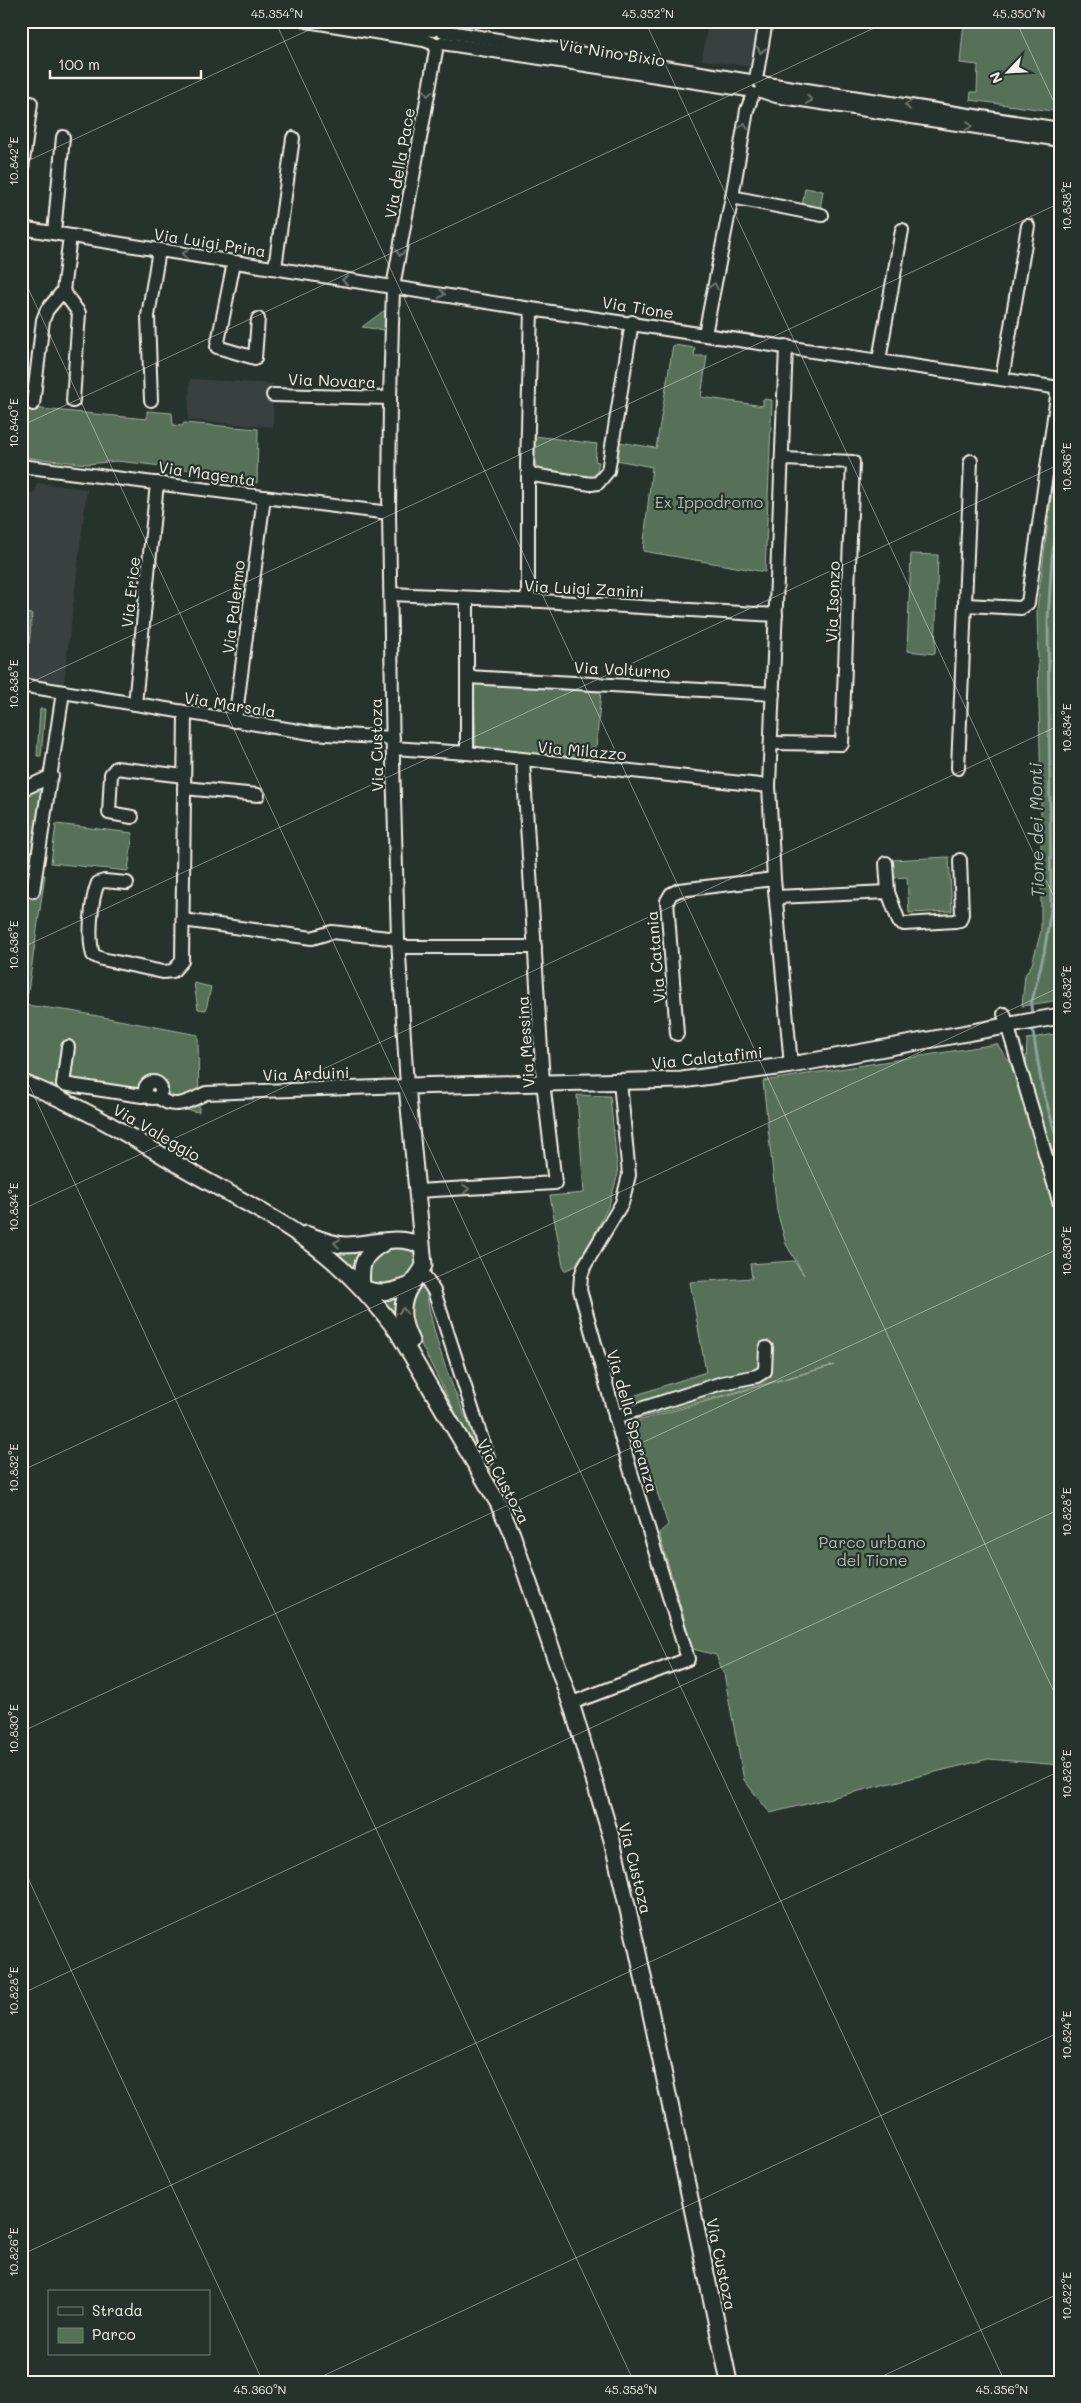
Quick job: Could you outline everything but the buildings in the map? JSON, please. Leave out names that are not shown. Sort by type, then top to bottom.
[{"type":"main road","name":"Via Calatafimi","points":[[407,1086],[682,1080],[791,1065],[1005,1020],[1054,1017]]},
{"type":"main road","name":"Via Valeggio","points":[[21,1082],[92,1114],[273,1218]]},
{"type":"main road","name":"Via Custoza","points":[[407,1086],[424,1265],[422,1272],[412,1284],[402,1304],[402,1317],[406,1331],[432,1381],[432,1388]]},
{"type":"main road","name":"Via Custoza","points":[[362,1288],[360,1268],[367,1255],[406,1231],[413,1221],[417,1196]]},
{"type":"main road","name":"Via Custoza","points":[[273,1218],[325,1254],[362,1288],[397,1331],[494,1493],[512,1534],[574,1713],[612,1840],[640,1962],[729,2382]]},
{"type":"main road","points":[[273,1218],[323,1241],[342,1245],[390,1241],[414,1242],[421,1246]]},
{"type":"main road","points":[[362,1288],[375,1294],[385,1293],[412,1284]]},
{"type":"street","name":"Via Nino Bixio","points":[[307,21],[438,35]]},
{"type":"street","name":"Via Nino Bixio","points":[[372,21],[438,35],[755,86],[1060,129]]},
{"type":"street","points":[[705,334],[747,110],[755,86],[766,21]]},
{"type":"street","name":"Via della Pace","points":[[393,287],[438,35]]},
{"type":"street","name":"Via Nino Bixio","points":[[755,86],[776,96],[1060,140]]},
{"type":"street","points":[[21,176],[31,103]]},
{"type":"street","points":[[54,233],[63,136]]},
{"type":"street","points":[[275,268],[293,138]]},
{"type":"street","points":[[732,198],[822,215]]},
{"type":"street","points":[[1002,379],[1028,226]]},
{"type":"street","name":"Via Luigi Prina","points":[[21,228],[393,287]]},
{"type":"street","points":[[879,360],[902,230]]},
{"type":"street","points":[[33,404],[43,320],[47,310],[63,291],[70,236]]},
{"type":"street","points":[[151,400],[148,316],[159,250]]},
{"type":"street","points":[[234,262],[217,347],[255,358],[258,319]]},
{"type":"street","name":"Via Tione","points":[[393,287],[1058,388]]},
{"type":"street","name":"Via Custoza","points":[[393,287],[388,513],[399,943],[407,1086]]},
{"type":"street","points":[[63,291],[79,313],[73,401]]},
{"type":"street","points":[[528,600],[531,309]]},
{"type":"street","points":[[528,472],[536,476],[591,484],[598,483],[604,479],[608,471],[632,322]]},
{"type":"street","points":[[786,346],[769,786],[774,879],[791,1065]]},
{"type":"street","points":[[966,605],[1021,608],[1028,603],[1058,388]]},
{"type":"street","name":"Via Novara","points":[[273,395],[390,398]]},
{"type":"street","name":"Via Isonzo","points":[[771,743],[842,744],[853,462],[782,459]]},
{"type":"street","points":[[958,768],[971,460]]},
{"type":"street","name":"Via Magenta","points":[[21,466],[388,513]]},
{"type":"street","name":"Via Erice","points":[[135,704],[158,483]]},
{"type":"street","name":"Via Palermo","points":[[235,721],[264,497]]},
{"type":"street","name":"Via Luigi Zanini","points":[[391,594],[776,615]]},
{"type":"street","points":[[467,598],[467,753]]},
{"type":"street","name":"Via Volturno","points":[[468,677],[774,694]]},
{"type":"street","name":"Via Marsala","points":[[21,685],[311,733],[393,743]]},
{"type":"street","points":[[33,890],[52,776],[63,692]]},
{"type":"street","points":[[127,883],[104,881],[98,883],[94,898],[90,945],[93,955],[102,959],[163,972],[173,970],[182,960],[185,713]]},
{"type":"street","name":"Via Milazzo","points":[[393,743],[523,760],[769,786]]},
{"type":"street","name":"Via Messina","points":[[417,1196],[555,1183],[543,1082],[523,760]]},
{"type":"street","points":[[132,817],[109,813],[111,774],[116,768],[258,795]]},
{"type":"street","points":[[21,790],[52,776]]},
{"type":"street","points":[[886,863],[888,892],[896,918],[904,924],[960,920],[962,914],[960,860]]},
{"type":"street","name":"Via Catania","points":[[677,1034],[666,901],[671,894],[679,890],[774,879]]},
{"type":"street","points":[[776,897],[888,892]]},
{"type":"street","points":[[183,920],[312,938],[332,932],[399,943],[535,947]]},
{"type":"street","points":[[1005,1020],[1060,1204]]},
{"type":"street","name":"Via Arduini","points":[[68,1047],[63,1084],[142,1096],[146,1094],[150,1098],[158,1097],[165,1103],[186,1104],[206,1093],[407,1086]]},
{"type":"street","name":"Via della Speranza","points":[[578,1701],[688,1659],[615,1417],[580,1290],[581,1276],[585,1265],[620,1207],[629,1175],[620,1082]]},
{"type":"street","name":"Via Custoza","points":[[422,1272],[434,1291],[488,1458]]},
{"type":"street","points":[[615,1417],[722,1383],[757,1376],[765,1371],[766,1348]]},
{"type":"shaded area","points":[[708,21],[760,21],[753,67],[702,60]]},
{"type":"shaded area","points":[[190,379],[273,384],[273,427],[188,420]]},
{"type":"shaded area","points":[[37,483],[87,489],[63,689],[21,682],[21,492],[35,493]]},
{"type":"green space","points":[[964,21],[1060,21],[1060,112],[970,100],[971,92],[977,92],[978,65],[960,63]]},
{"type":"green space","points":[[805,188],[823,191],[820,210],[802,207]]},
{"type":"green space","points":[[385,310],[384,330],[362,327]]},
{"type":"green space","name":"Ex Ippodromo","points":[[673,345],[695,348],[694,356],[707,356],[701,397],[763,406],[763,399],[772,400],[765,572],[643,551],[652,467],[616,460],[619,442],[656,448]]},
{"type":"green space","points":[[21,407],[147,419],[147,411],[172,413],[173,425],[182,426],[184,423],[258,429],[257,483],[180,468],[117,461],[87,464],[21,457]]},
{"type":"green space","points":[[1060,428],[1060,1000],[1022,1006],[1025,975],[1032,964],[1041,931],[1041,795],[1037,609]]},
{"type":"green space","points":[[535,436],[597,444],[595,461],[599,462],[596,474],[591,478],[540,470],[535,464]]},
{"type":"green space","points":[[911,554],[938,555],[935,654],[907,651]]},
{"type":"green space","points":[[21,613],[32,614],[29,644],[21,643]]},
{"type":"green space","points":[[474,684],[601,691],[595,760],[476,747]]},
{"type":"green space","points":[[40,709],[45,709],[41,756],[37,756]]},
{"type":"green space","points":[[41,787],[32,869],[21,868],[21,794]]},
{"type":"green space","points":[[56,824],[133,833],[128,871],[51,863]]},
{"type":"green space","points":[[949,857],[952,911],[909,913],[907,877],[893,878],[892,860]]},
{"type":"green space","points":[[25,872],[45,875],[26,1005],[71,1011],[198,1035],[199,1112],[57,1089],[21,1072],[21,894]]},
{"type":"green space","points":[[194,983],[211,987],[206,1010],[198,1009]]},
{"type":"green space","points":[[1054,1034],[1060,1068],[1060,1177],[1026,1065],[1027,1039]]},
{"type":"green space","name":"Parco urbano del Tione","points":[[997,1044],[1015,1070],[1060,1212],[1060,1765],[988,1759],[770,1813],[744,1780],[724,1674],[716,1655],[693,1649],[659,1533],[668,1525],[634,1422],[834,1365],[634,1420],[627,1398],[706,1372],[690,1282],[752,1278],[750,1264],[794,1261],[804,1275],[786,1244],[777,1211],[763,1081]]},
{"type":"green space","points":[[577,1095],[610,1096],[618,1174],[609,1205],[592,1239],[575,1266],[564,1271],[550,1196],[584,1193]]},
{"type":"green space","points":[[401,1248],[413,1251],[417,1256],[412,1272],[400,1281],[392,1283],[368,1282],[370,1267],[375,1257],[379,1253]]},
{"type":"green space","points":[[336,1250],[364,1250],[355,1266],[351,1267],[335,1253]]},
{"type":"green space","points":[[421,1287],[426,1291],[432,1321],[449,1376],[471,1429],[511,1508],[507,1509],[477,1455],[409,1321],[410,1300],[418,1288]]},
{"type":"green space","points":[[400,1297],[398,1314],[395,1316],[383,1300],[384,1298]]},
{"type":"waterway","name":"Tione dei Monti","points":[[1032,1016],[1031,1005],[1044,953],[1051,909],[1048,619],[1052,558],[1060,506]]},
{"type":"waterway","name":"Tione dei Monti","points":[[1032,1025],[1042,1087],[1060,1149]]}]
